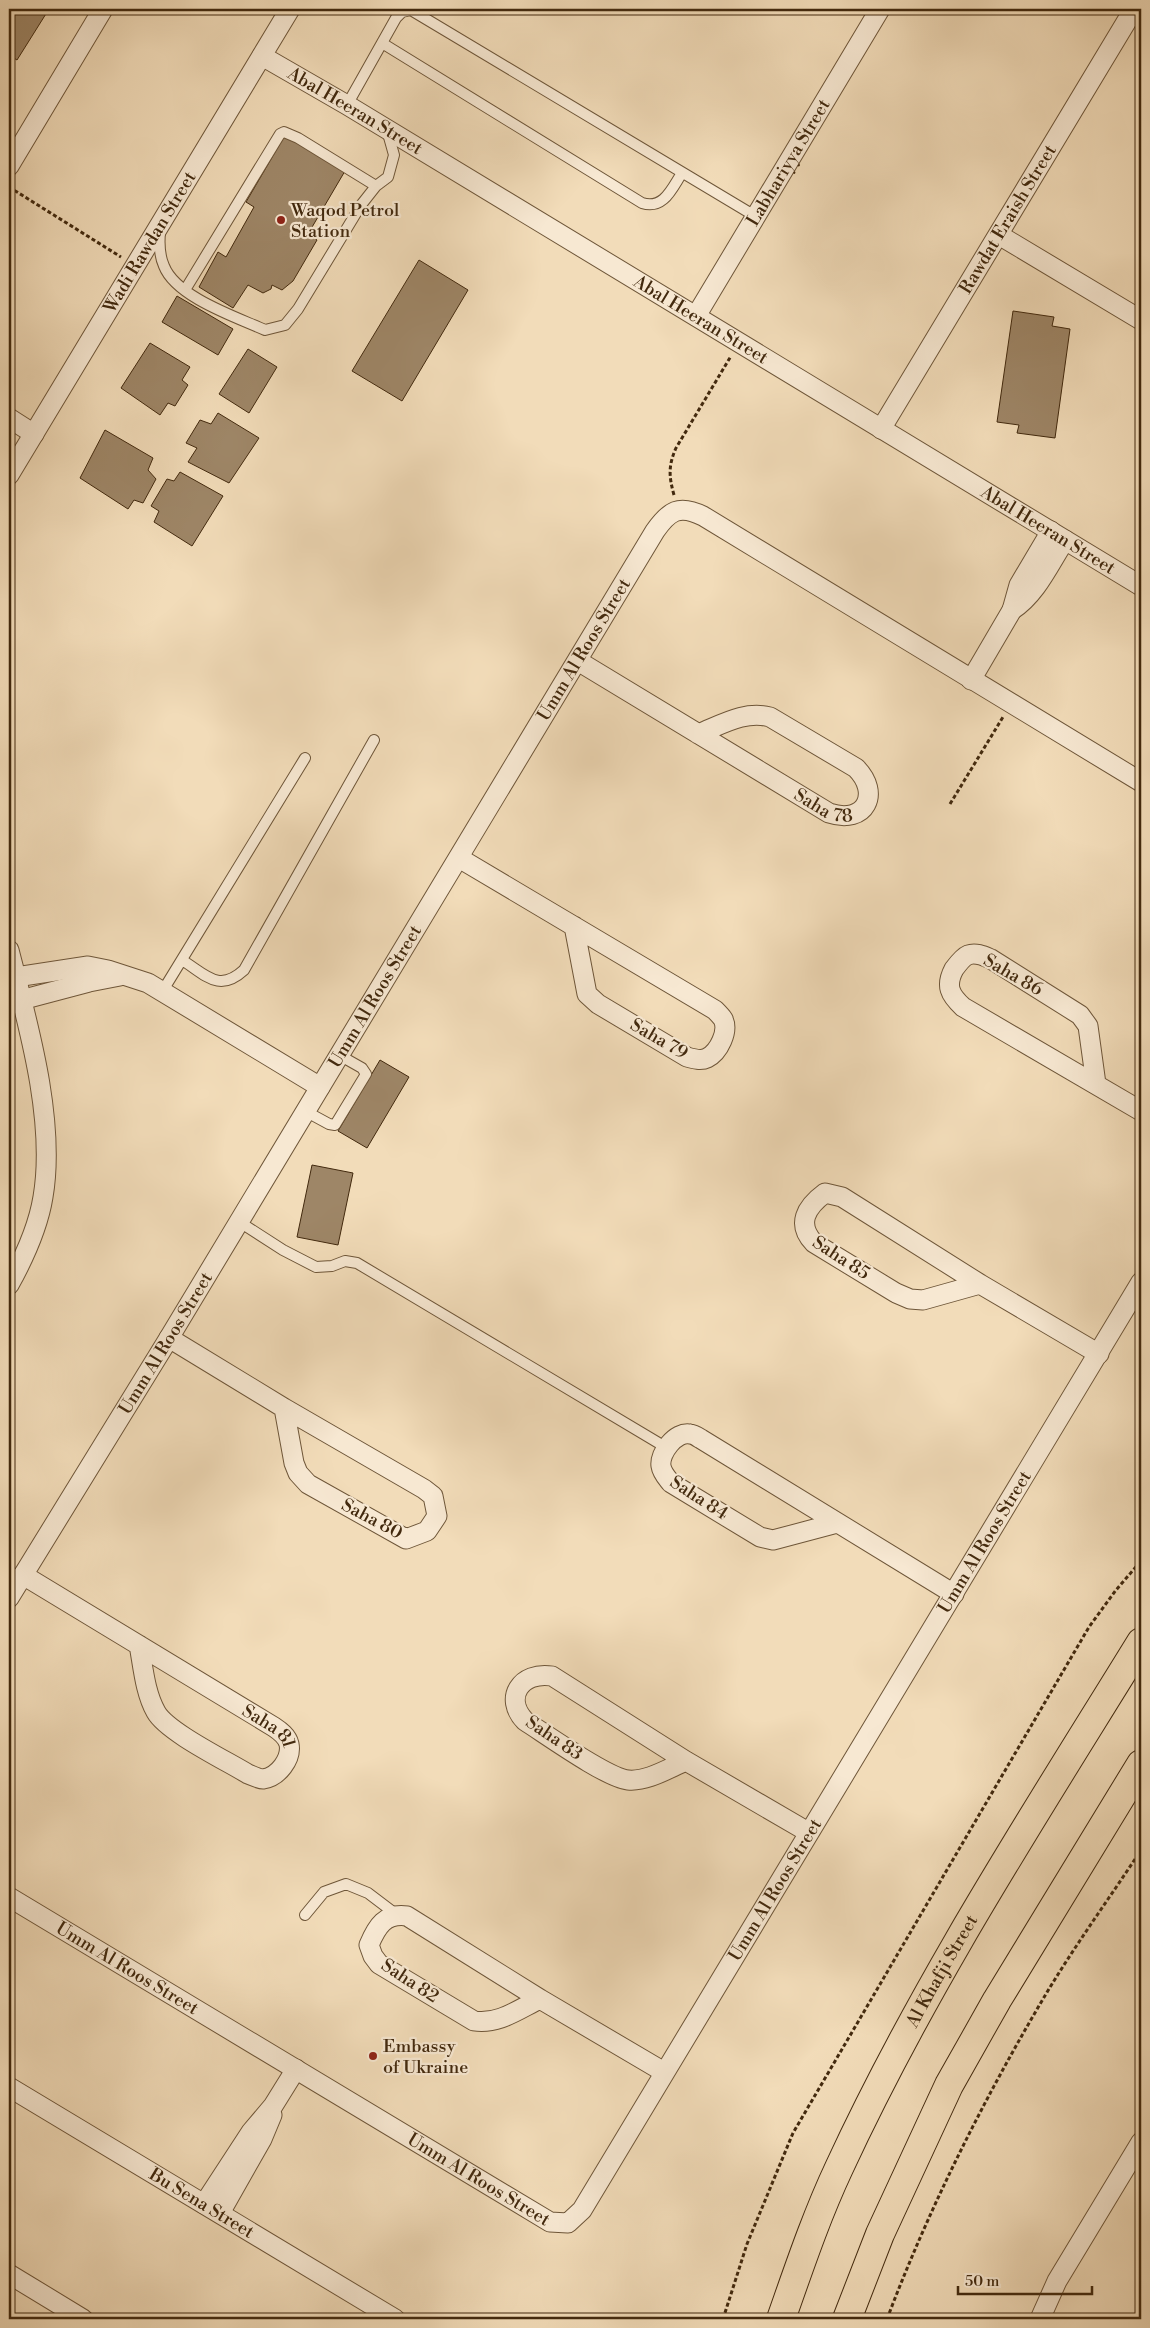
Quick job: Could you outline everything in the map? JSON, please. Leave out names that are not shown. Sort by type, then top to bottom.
[{"type":"highway","name":"Al Khafji Street","points":[[781,2319],[838,2170],[905,2034],[1141,1642]]},
{"type":"highway","points":[[847,2319],[880,2234],[949,2085],[997,2000],[1141,1764]]},
{"type":"street","points":[[9,166],[103,9]]},
{"type":"street","name":"Wadi Rawdan Street","points":[[9,475],[290,9]]},
{"type":"street","name":"Labhariyya Street","points":[[696,316],[880,9]]},
{"type":"street","name":"Rawdat Eraish Street","points":[[880,429],[1000,235],[1134,9]]},
{"type":"street","name":"Abal Heeran Street","points":[[262,56],[346,104],[1141,586]]},
{"type":"street","points":[[1000,235],[1141,320]]},
{"type":"street","points":[[9,418],[34,434]]},
{"type":"street","points":[[678,510],[693,511],[703,516],[1141,782]]},
{"type":"street","name":"Umm Al Roos Street","points":[[9,1598],[663,519],[678,510]]},
{"type":"street","points":[[971,680],[1012,610],[1019,585],[1058,535]]},
{"type":"street","name":"Saha 78","points":[[578,662],[829,813],[842,817],[852,817],[860,812],[867,801],[869,790],[865,777],[856,768],[770,716],[757,713],[746,715],[698,734]]},
{"type":"street","name":"Saha 79","points":[[459,858],[574,926],[715,1010],[723,1018],[725,1028],[723,1037],[715,1051],[707,1058],[696,1060],[687,1057],[598,1004],[587,994],[574,926]]},
{"type":"street","points":[[9,950],[45,1114],[46,1155],[43,1197],[32,1237],[9,1286]]},
{"type":"street","name":"Saha 86","points":[[1096,1084],[1088,1026],[1080,1015],[980,954],[968,955],[958,964],[950,977],[948,986],[953,998],[963,1007],[1141,1111]]},
{"type":"street","name":"Umm Al Roos Street","points":[[16,988],[88,966],[125,975],[162,992],[320,1087]]},
{"type":"street","name":"Saha 85","points":[[980,1284],[923,1300],[910,1299],[896,1294],[814,1243],[806,1235],[803,1224],[806,1214],[825,1193],[842,1198],[980,1284],[1099,1354]]},
{"type":"street","name":"Umm Al Roos Street","points":[[9,1897],[550,2222],[560,2224],[575,2218],[582,2210],[1141,1282]]},
{"type":"street","name":"Saha 80","points":[[168,1338],[424,1489],[433,1496],[437,1516],[427,1532],[406,1539],[308,1484],[298,1473],[294,1463],[284,1408]]},
{"type":"street","name":"Saha 84","points":[[837,1523],[773,1540],[760,1537],[671,1483],[664,1475],[660,1465],[667,1448],[679,1435],[689,1434],[695,1436],[954,1594]]},
{"type":"street","name":"Saha 81","points":[[23,1575],[139,1645],[284,1734],[289,1744],[289,1754],[284,1766],[273,1776],[262,1779],[248,1774],[167,1725],[156,1714],[151,1701],[139,1645]]},
{"type":"street","name":"Saha 83","points":[[686,1761],[646,1777],[628,1780],[610,1774],[526,1721],[516,1712],[514,1701],[518,1689],[525,1680],[534,1676],[552,1676],[686,1761],[808,1832]]},
{"type":"street","points":[[398,1915],[407,1916],[540,1999],[664,2072]]},
{"type":"street","name":"Saha 82","points":[[398,1915],[384,1920],[374,1934],[369,1945],[373,1956],[379,1964],[474,2021],[486,2023],[495,2021],[540,1999]]},
{"type":"street","points":[[204,2204],[251,2132],[273,2106],[296,2069]]},
{"type":"street","name":"Bu Sena Street","points":[[9,2087],[395,2319]]},
{"type":"street","points":[[220,2213],[271,2121],[273,2106]]},
{"type":"street","points":[[1044,2318],[1057,2280],[1141,2142]]},
{"type":"street","points":[[9,2274],[83,2319]]},
{"type":"lane","points":[[346,104],[398,14],[407,10],[416,12],[755,216]]},
{"type":"lane","points":[[382,43],[642,203],[652,205],[662,201],[682,173]]},
{"type":"lane","points":[[161,224],[159,245],[164,267],[172,280],[201,300],[265,330],[285,325],[298,309],[361,205],[376,186],[388,177],[394,155],[386,129]]},
{"type":"lane","points":[[185,290],[280,134],[284,132],[290,133],[376,186]]},
{"type":"lane","points":[[182,960],[214,980],[224,982],[234,979],[244,970],[374,740]]},
{"type":"lane","points":[[162,992],[305,758]]},
{"type":"lane","points":[[305,1111],[329,1124],[335,1125],[366,1074],[362,1068],[339,1055]]},
{"type":"lane","points":[[238,1221],[283,1250],[316,1267],[332,1266],[345,1261],[357,1263],[667,1448]]},
{"type":"lane","points":[[305,1915],[324,1892],[346,1884],[368,1893],[398,1915]]},
{"type":"path","points":[[9,187],[135,266]]},
{"type":"path","points":[[678,510],[669,479],[669,463],[676,448],[739,343]]},
{"type":"path","points":[[950,804],[1011,704]]},
{"type":"path","points":[[723,2319],[747,2244],[793,2133],[1089,1627],[1116,1590],[1141,1561]]},
{"type":"path","points":[[887,2319],[911,2256],[978,2114],[1044,1997],[1141,1850]]},
{"type":"building","points":[[13,9],[49,9],[17,60],[9,55],[9,22],[16,11]]},
{"type":"building","name":"Waqod Petrol Station","points":[[285,135],[345,171],[308,234],[317,240],[293,281],[282,290],[272,285],[271,289],[263,293],[248,285],[233,308],[199,287],[218,252],[226,257],[254,207],[246,202]]},
{"type":"building","points":[[419,260],[468,290],[402,401],[352,371]]},
{"type":"building","points":[[177,296],[233,329],[218,355],[162,322]]},
{"type":"building","points":[[1013,311],[1054,317],[1052,326],[1070,329],[1055,438],[1017,433],[1019,425],[997,422]]},
{"type":"building","points":[[150,343],[190,367],[182,380],[188,385],[175,406],[168,403],[160,415],[121,388]]},
{"type":"building","points":[[248,349],[277,367],[249,413],[219,394]]},
{"type":"building","points":[[218,413],[259,438],[229,483],[188,462],[197,448],[186,443],[200,420],[211,424]]},
{"type":"building","points":[[105,430],[153,458],[148,470],[156,479],[143,503],[134,500],[128,509],[80,478]]},
{"type":"building","points":[[180,472],[223,496],[192,546],[154,522],[159,511],[151,506],[167,479],[174,481]]},
{"type":"building","points":[[380,1060],[409,1077],[367,1148],[338,1131]]},
{"type":"building","points":[[312,1165],[353,1173],[338,1245],[297,1237]]},
{"type":"place","name":"Waqod Petrol Station","points":[[281,220]]},
{"type":"place","name":"Embassy of Ukraine","points":[[373,2056]]}]
